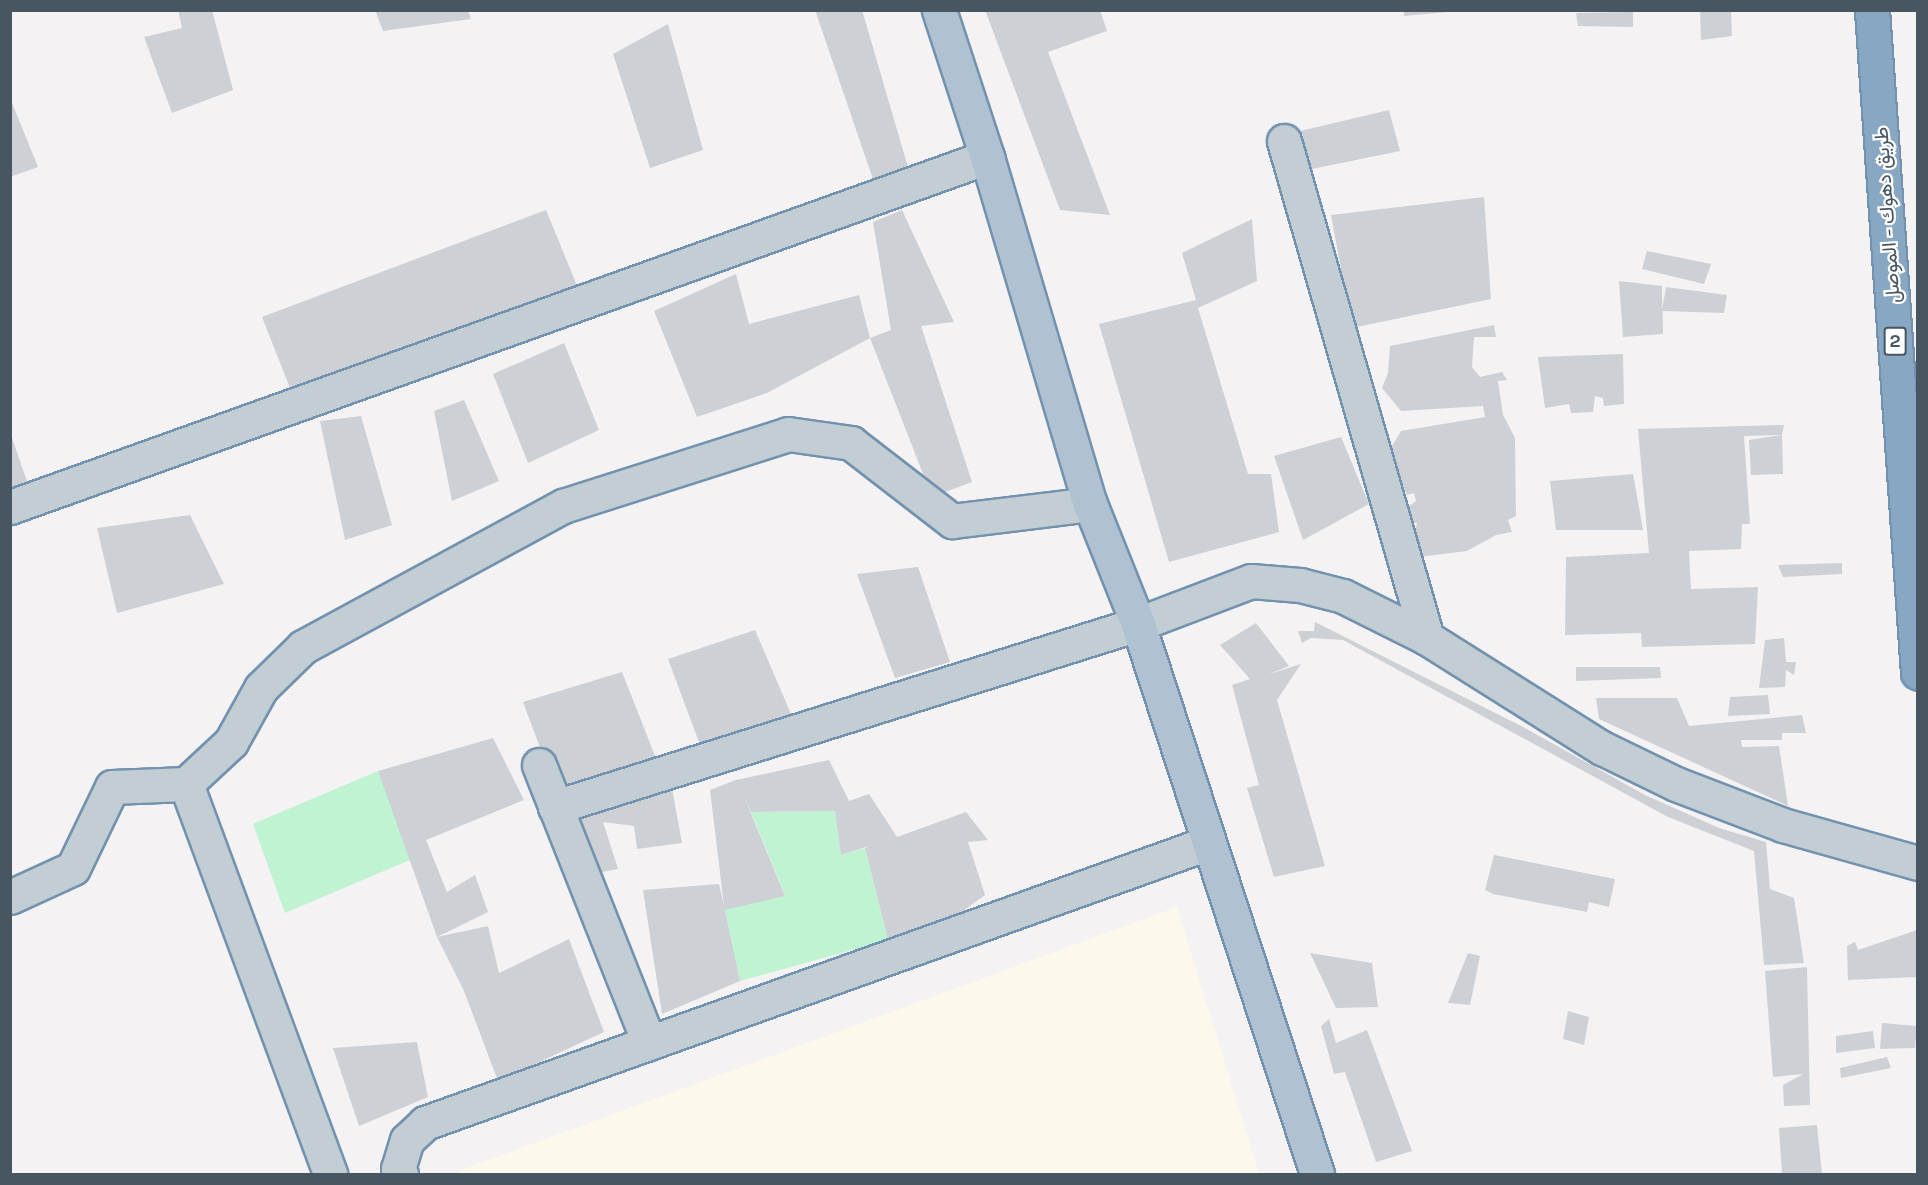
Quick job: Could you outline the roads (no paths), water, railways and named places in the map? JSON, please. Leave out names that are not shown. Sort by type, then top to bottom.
[{"type":"highway","name":"طريق دهوك - الموصل","points":[[1872,10],[1917,672]]},
{"type":"main road","points":[[939,10],[987,157],[1090,504],[1138,624],[1317,1174]]},
{"type":"street","points":[[1284,141],[1427,638]]},
{"type":"street","points":[[10,507],[987,157]]},
{"type":"street","points":[[10,897],[73,868],[112,787],[186,784],[231,742],[261,688],[303,647],[563,506],[708,456],[788,434],[851,443],[952,521],[1090,504]]},
{"type":"street","points":[[555,807],[1138,624],[1251,581],[1300,585],[1343,596],[1427,638],[1602,748],[1676,784],[1783,825],[1917,863]]},
{"type":"street","points":[[539,765],[649,1043]]},
{"type":"street","points":[[186,784],[330,1174]]},
{"type":"street","points":[[400,1174],[398,1169],[407,1140],[425,1123],[1209,843]]}]
